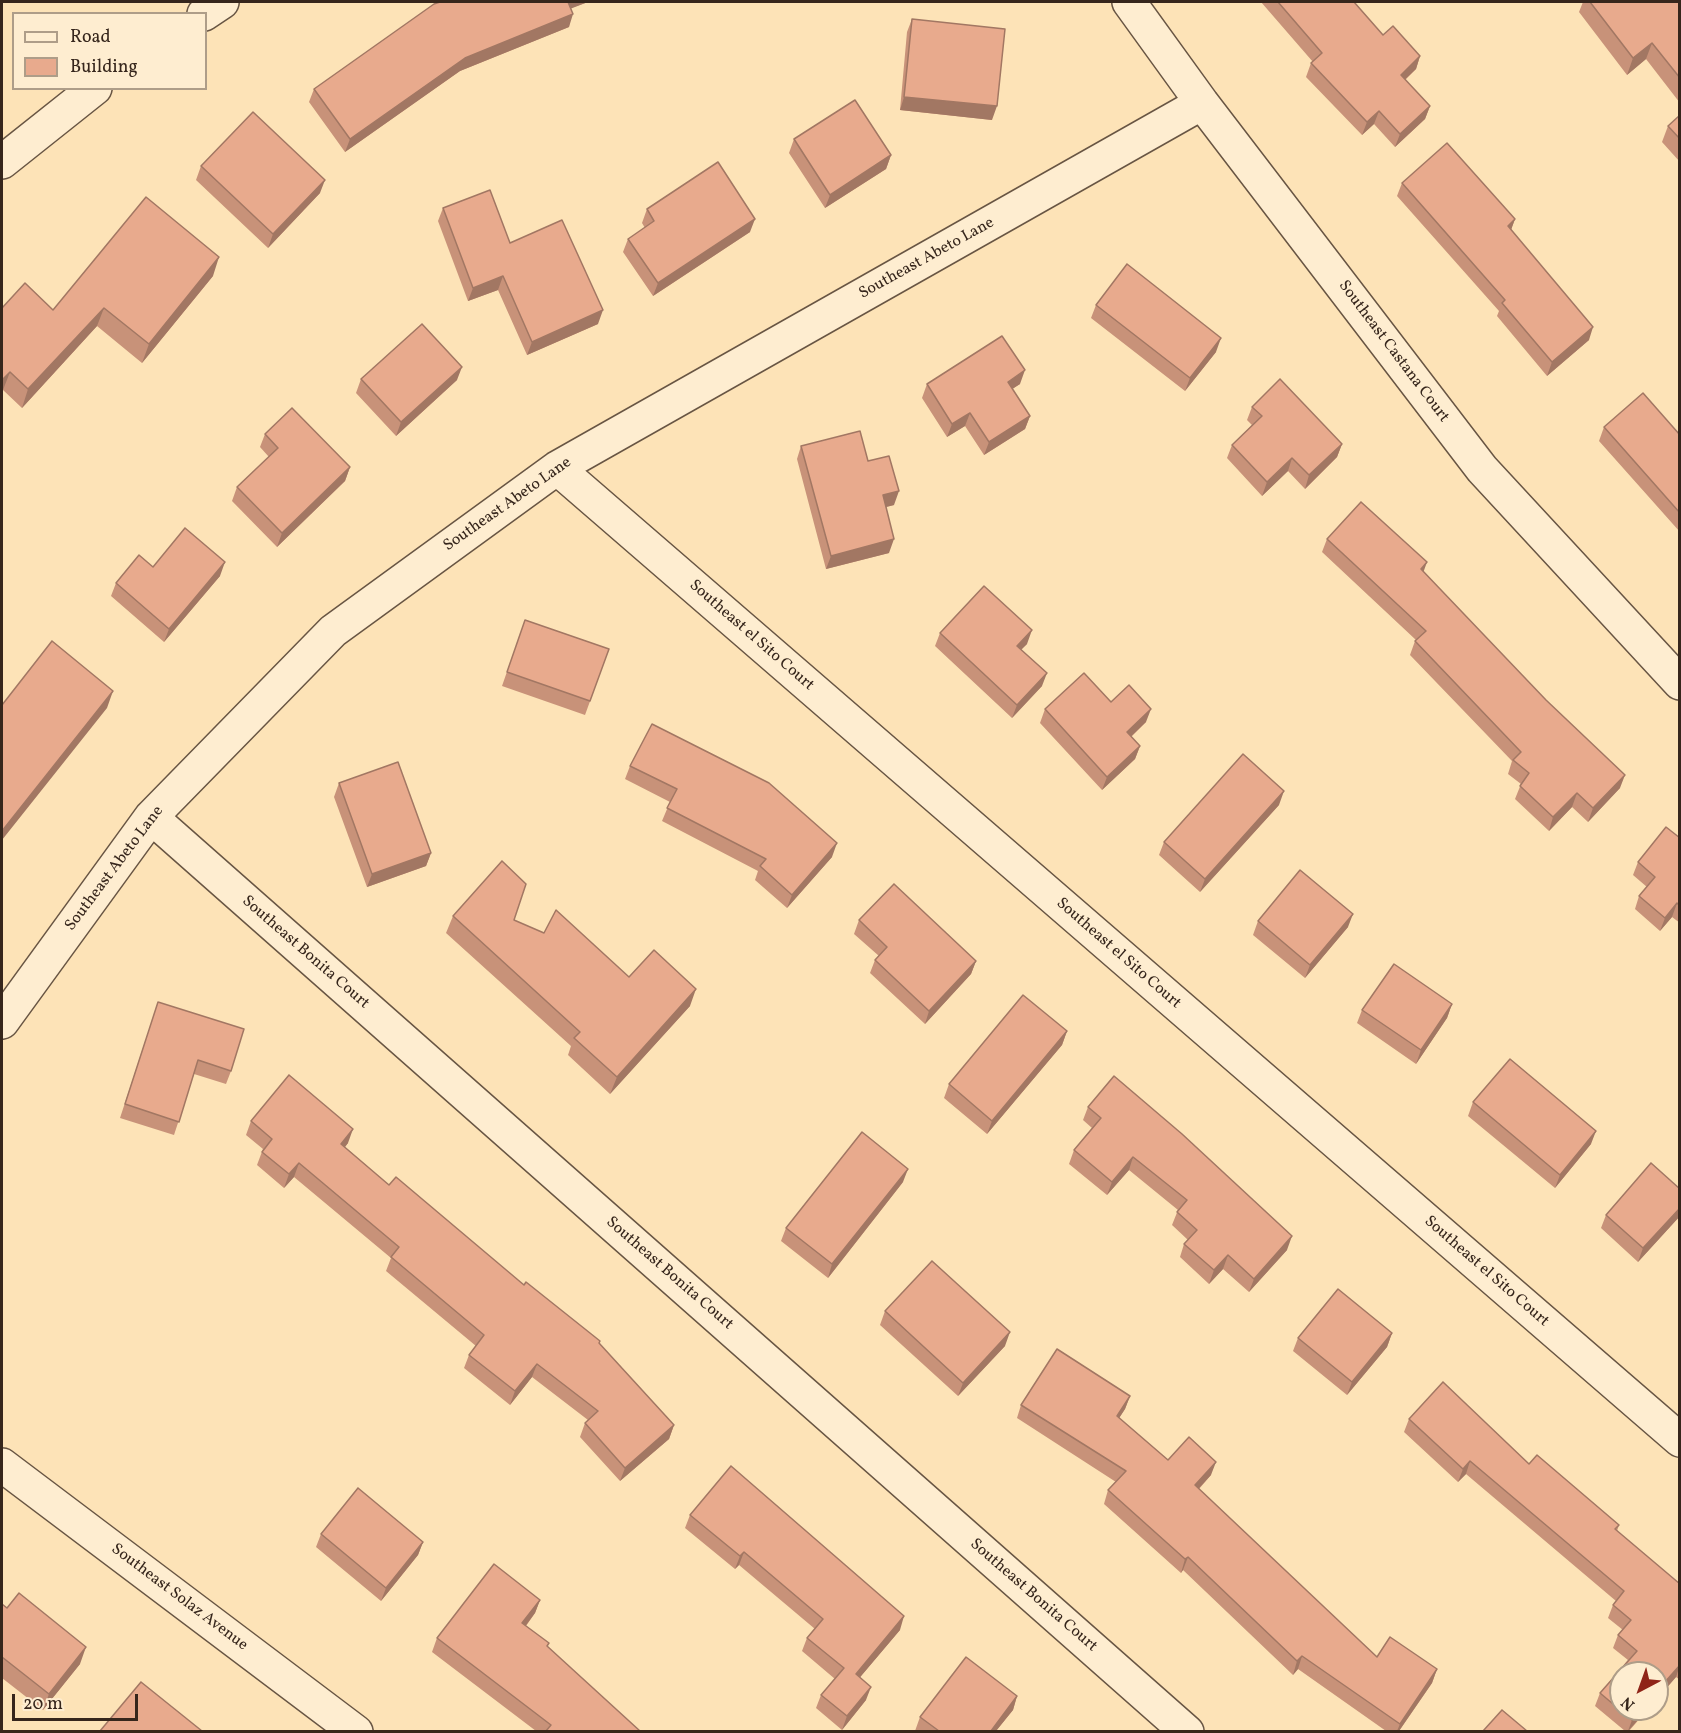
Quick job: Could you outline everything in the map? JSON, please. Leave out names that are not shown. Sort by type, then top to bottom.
[{"type":"street","points":[[207,12],[222,2]]},
{"type":"street","name":"Southeast Castana Court","points":[[1129,2],[1202,103],[1482,469],[1680,683]]},
{"type":"street","points":[[2,162],[92,90]]},
{"type":"street","name":"Southeast Abeto Lane","points":[[2,1022],[151,817],[333,632],[557,468],[1202,103]]},
{"type":"street","name":"Southeast el Sito Court","points":[[557,468],[1680,1440]]},
{"type":"street","name":"Southeast Bonita Court","points":[[151,817],[1187,1731]]},
{"type":"street","name":"Southeast Solaz Avenue","points":[[2,1465],[356,1731]]},
{"type":"building","points":[[440,2],[568,2],[573,14],[465,58],[350,139],[314,89]]},
{"type":"building","points":[[1278,2],[1354,2],[1383,35],[1393,26],[1420,56],[1401,75],[1430,106],[1400,134],[1379,111],[1367,122],[1311,63],[1322,53]]},
{"type":"building","points":[[1590,2],[1680,2],[1680,78],[1652,43],[1633,58]]},
{"type":"building","points":[[912,19],[1005,29],[997,106],[904,97]]},
{"type":"building","points":[[855,100],[891,155],[830,195],[794,139]]},
{"type":"building","points":[[253,112],[325,180],[273,234],[201,166]]},
{"type":"building","points":[[1680,115],[1680,139],[1668,126]]},
{"type":"building","points":[[1447,143],[1515,219],[1508,226],[1593,327],[1552,362],[1502,303],[1505,300],[1402,183]]},
{"type":"building","points":[[718,162],[755,219],[658,283],[628,239],[654,221],[647,209]]},
{"type":"building","points":[[490,190],[510,243],[562,220],[603,310],[532,342],[503,276],[473,288],[443,208]]},
{"type":"building","points":[[146,197],[219,257],[149,344],[104,308],[28,389],[10,372],[2,380],[2,308],[25,283],[53,310]]},
{"type":"building","points":[[1127,264],[1221,338],[1190,378],[1096,305]]},
{"type":"building","points":[[422,324],[462,367],[401,422],[361,379]]},
{"type":"building","points":[[1002,336],[1025,370],[1008,382],[1030,416],[989,442],[970,413],[952,424],[927,384]]},
{"type":"building","points":[[1280,379],[1342,444],[1309,475],[1292,458],[1267,482],[1232,445],[1262,416],[1252,407]]},
{"type":"building","points":[[1643,393],[1680,435],[1680,513],[1604,427]]},
{"type":"building","points":[[292,408],[350,467],[282,533],[237,487],[278,448],[265,434]]},
{"type":"building","points":[[860,431],[868,461],[889,456],[899,491],[883,495],[894,539],[831,556],[801,446]]},
{"type":"building","points":[[1361,502],[1427,562],[1421,569],[1546,700],[1625,775],[1593,808],[1577,793],[1553,817],[1520,786],[1529,773],[1513,760],[1521,752],[1415,641],[1426,631],[1327,539]]},
{"type":"building","points":[[185,528],[225,562],[169,629],[116,583],[139,555],[153,567]]},
{"type":"building","points":[[984,586],[1032,630],[1017,646],[1047,673],[1017,705],[940,633]]},
{"type":"building","points":[[525,620],[609,649],[590,701],[507,672]]},
{"type":"building","points":[[52,641],[113,691],[2,831],[2,705]]},
{"type":"building","points":[[1084,673],[1111,702],[1129,685],[1151,709],[1127,732],[1140,746],[1107,777],[1045,709]]},
{"type":"building","points":[[652,724],[769,783],[837,843],[792,895],[760,866],[766,859],[667,808],[677,789],[630,766]]},
{"type":"building","points":[[1243,754],[1284,791],[1205,879],[1164,842]]},
{"type":"building","points":[[398,762],[431,853],[372,874],[339,783]]},
{"type":"building","points":[[1666,827],[1680,838],[1680,906],[1677,903],[1665,918],[1639,896],[1655,877],[1638,862]]},
{"type":"building","points":[[502,861],[526,884],[514,920],[544,933],[556,910],[629,977],[654,950],[696,989],[617,1077],[574,1038],[580,1032],[453,916]]},
{"type":"building","points":[[1300,870],[1353,914],[1310,965],[1258,921]]},
{"type":"building","points":[[894,884],[976,961],[929,1011],[875,960],[887,947],[859,920]]},
{"type":"building","points":[[1394,964],[1452,1004],[1421,1050],[1362,1010]]},
{"type":"building","points":[[1023,995],[1067,1031],[992,1121],[949,1084]]},
{"type":"building","points":[[158,1002],[244,1029],[231,1071],[198,1060],[179,1122],[125,1104]]},
{"type":"building","points":[[1510,1059],[1596,1131],[1560,1175],[1473,1102]]},
{"type":"building","points":[[289,1075],[353,1129],[341,1144],[389,1185],[396,1177],[524,1285],[526,1282],[600,1341],[599,1343],[674,1425],[625,1468],[585,1423],[598,1411],[537,1364],[515,1391],[469,1355],[484,1335],[391,1257],[399,1247],[299,1163],[289,1174],[262,1152],[272,1139],[251,1121]]},
{"type":"building","points":[[1114,1076],[1182,1134],[1292,1236],[1254,1279],[1228,1255],[1214,1270],[1184,1244],[1197,1230],[1177,1212],[1187,1200],[1133,1157],[1112,1182],[1074,1150],[1101,1118],[1088,1107]]},
{"type":"building","points":[[862,1132],[908,1169],[832,1264],[786,1228]]},
{"type":"building","points":[[1651,1163],[1680,1189],[1680,1208],[1643,1248],[1606,1215]]},
{"type":"building","points":[[932,1261],[1010,1332],[963,1383],[885,1311]]},
{"type":"building","points":[[1338,1289],[1392,1333],[1352,1382],[1298,1338]]},
{"type":"building","points":[[1057,1349],[1130,1396],[1117,1416],[1168,1460],[1189,1437],[1216,1462],[1195,1485],[1377,1657],[1390,1637],[1437,1669],[1400,1724],[1302,1656],[1297,1661],[1188,1557],[1185,1559],[1108,1490],[1126,1471],[1021,1405]]},
{"type":"building","points":[[1443,1382],[1529,1464],[1537,1455],[1619,1525],[1615,1529],[1680,1584],[1680,1665],[1669,1677],[1669,1661],[1628,1661],[1637,1651],[1618,1635],[1631,1620],[1613,1605],[1624,1591],[1470,1461],[1463,1469],[1409,1419]]},
{"type":"building","points":[[731,1466],[904,1616],[856,1674],[871,1687],[847,1716],[821,1695],[844,1668],[807,1638],[823,1619],[744,1552],[740,1556],[690,1515]]},
{"type":"building","points":[[358,1488],[423,1542],[386,1588],[321,1534]]},
{"type":"building","points":[[494,1564],[540,1600],[522,1623],[549,1643],[547,1646],[640,1731],[546,1731],[551,1725],[437,1638]]},
{"type":"building","points":[[19,1593],[86,1647],[49,1694],[2,1657],[2,1604],[7,1608]]},
{"type":"building","points":[[966,1657],[1017,1696],[991,1731],[939,1731],[920,1717]]},
{"type":"building","points":[[141,1682],[202,1731],[100,1731]]},
{"type":"building","points":[[1609,1683],[1609,1701],[1600,1693]]},
{"type":"building","points":[[1502,1710],[1527,1731],[1483,1731]]}]
